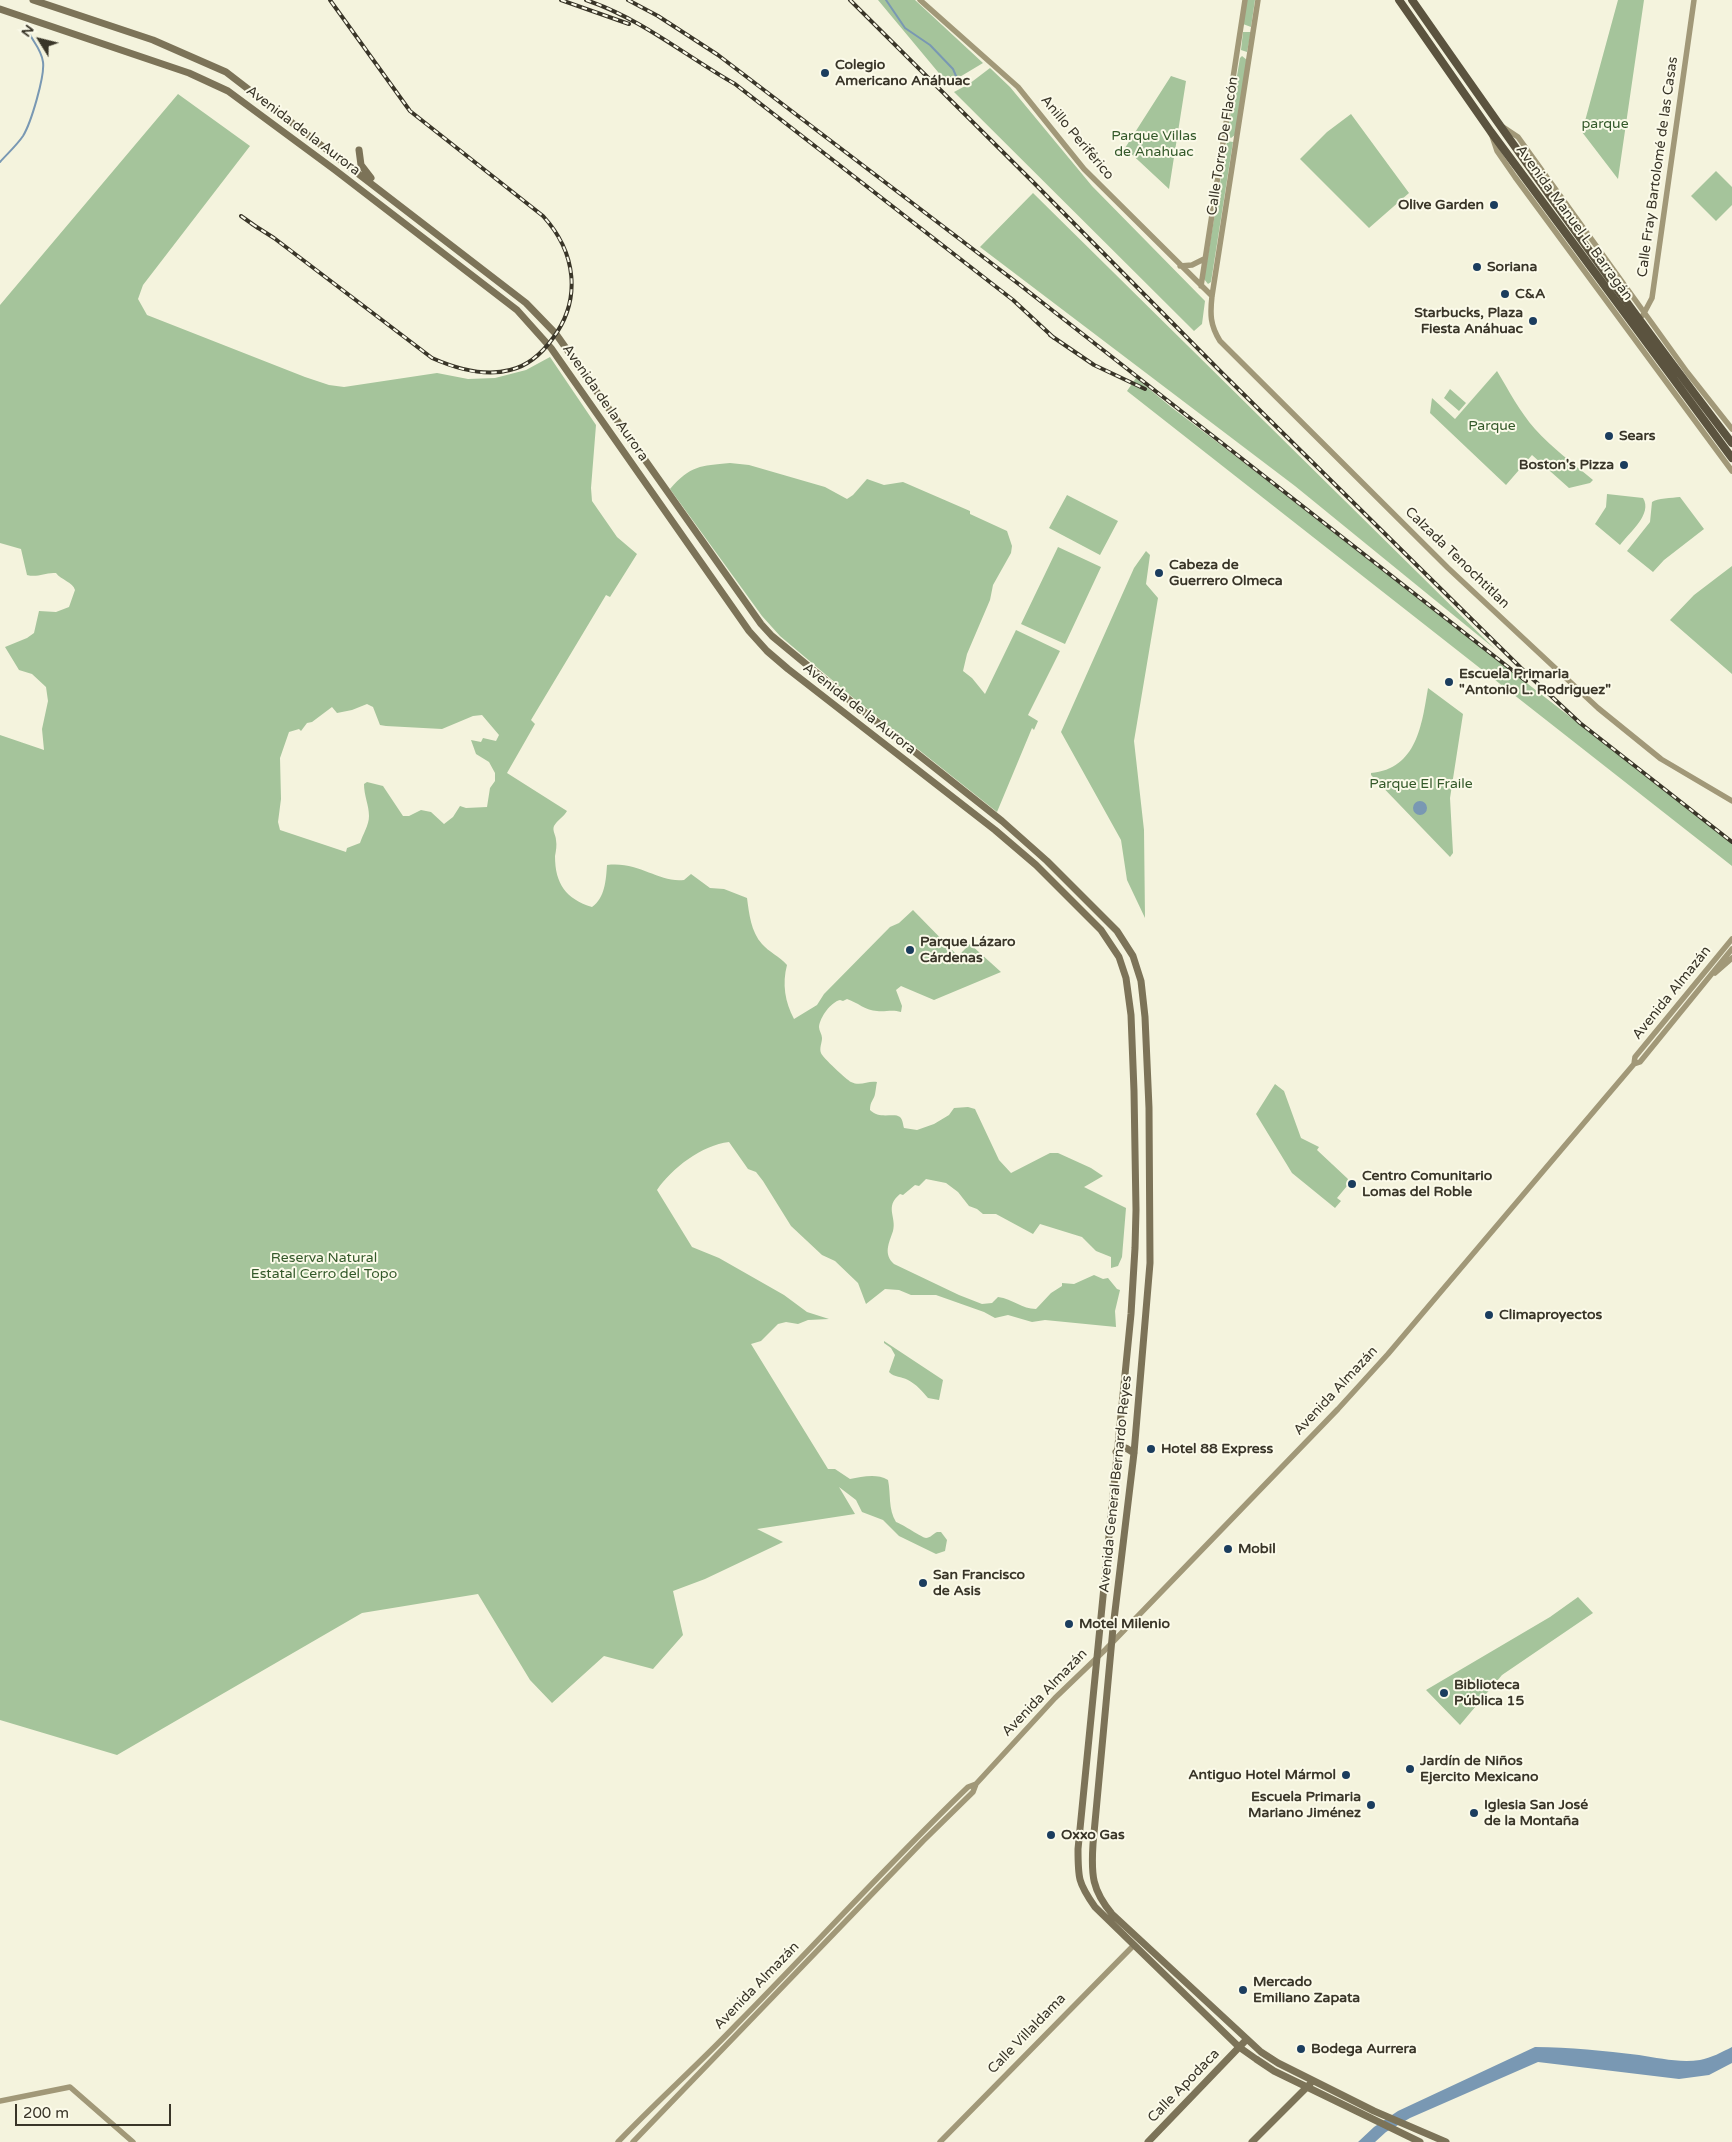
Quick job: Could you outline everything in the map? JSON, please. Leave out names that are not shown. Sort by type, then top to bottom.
[{"type":"highway","name":"Avenida Manuel L. Barragán","points":[[1399,0],[1491,132],[1732,458]]},
{"type":"highway","name":"Avenida Manuel L. Barragán","points":[[1412,0],[1525,163],[1661,350],[1732,443]]},
{"type":"main road","name":"Avenida de la Aurora","points":[[33,0],[153,40],[218,68],[383,191],[526,303],[542,318],[565,347],[761,624],[780,644],[853,704],[1015,832],[1108,922]]},
{"type":"main road","name":"Avenida de la Aurora","points":[[0,9],[189,73],[228,91],[518,310],[551,348],[749,630],[767,651],[1006,839],[1036,865],[1101,930]]},
{"type":"main road","points":[[359,150],[362,168],[383,191]]},
{"type":"main road","points":[[820,694],[825,694],[829,691],[829,684]]},
{"type":"main road","points":[[841,711],[841,705],[844,703],[853,704]]},
{"type":"main road","name":"Avenida General Bernardo Reyes","points":[[1108,922],[1133,956],[1141,981],[1145,1017],[1150,1240],[1146,1315],[1134,1454],[1113,1628],[1093,1844],[1092,1874],[1095,1886],[1103,1902],[1139,1939],[1246,2040],[1272,2059],[1374,2111],[1446,2142]]},
{"type":"main road","name":"Avenida General Bernardo Reyes","points":[[1101,930],[1121,961],[1128,984],[1131,1015],[1136,1210],[1131,1314],[1079,1837],[1078,1874],[1082,1890],[1095,1907],[1239,2047],[1274,2071],[1420,2142]]},
{"type":"main road","points":[[1131,1314],[1138,1320],[1146,1315]]},
{"type":"main road","points":[[1116,1452],[1126,1448],[1134,1454]]},
{"type":"main road","name":"Calle Apodaca","points":[[1148,2142],[1246,2040]]},
{"type":"main road","points":[[1252,2142],[1313,2080]]},
{"type":"street","name":"Anillo Periférico","points":[[920,0],[1018,87],[1084,169],[1212,296]]},
{"type":"street","name":"Calle Torre De Flacón","points":[[1201,286],[1245,0]]},
{"type":"street","name":"Calle Torre De Flacón","points":[[1212,296],[1258,0]]},
{"type":"street","name":"Calle Fray Bartolomé de las Casas","points":[[1629,329],[1645,314],[1652,298],[1694,0]]},
{"type":"street","points":[[1242,27],[1254,30]]},
{"type":"street","points":[[1498,124],[1518,137],[1687,372],[1732,430]]},
{"type":"street","points":[[1491,132],[1497,151],[1732,471]]},
{"type":"street","points":[[1224,138],[1229,140],[1236,139]]},
{"type":"street","points":[[1207,243],[1220,246]]},
{"type":"street","points":[[1582,268],[1595,268],[1601,263],[1603,256]]},
{"type":"street","points":[[1180,266],[1192,265],[1204,259]]},
{"type":"street","name":"Calzada Tenochtitlan","points":[[1212,296],[1210,319],[1220,341],[1448,568],[1598,708],[1661,759],[1732,801]]},
{"type":"street","points":[[1670,386],[1677,388],[1684,386],[1688,378],[1687,372]]},
{"type":"street","points":[[1684,406],[1685,398],[1689,392],[1701,390]]},
{"type":"street","name":"Avenida Almazán","points":[[1634,1064],[1635,1057],[1732,939]]},
{"type":"street","name":"Avenida Almazán","points":[[634,2142],[923,1841],[973,1792],[976,1784],[1055,1698],[1338,1409],[1388,1354],[1634,1064],[1640,1062],[1732,949]]},
{"type":"street","points":[[1709,977],[1726,965],[1732,958]]},
{"type":"street","name":"Avenida Almazán","points":[[618,2142],[716,2046],[923,1831],[968,1787],[976,1784]]},
{"type":"street","name":"Calle Villaldama","points":[[940,2142],[1134,1945]]},
{"type":"street","points":[[0,2101],[70,2087],[133,2142]]},
{"type":"green space","points":[[878,0],[915,0],[983,63],[948,84]]},
{"type":"green space","points":[[1247,0],[1255,0],[1251,27],[1243,24]]},
{"type":"green space","name":"Parque","points":[[1618,0],[1644,0],[1618,179],[1582,132]]},
{"type":"green space","points":[[1243,32],[1251,32],[1247,52],[1241,50]]},
{"type":"green space","points":[[1242,56],[1247,60],[1235,135],[1231,138],[1227,135],[1240,58]]},
{"type":"green space","points":[[990,68],[1010,87],[1092,186],[1205,301],[1202,324],[1194,331],[954,92],[969,84]]},
{"type":"green space","name":"Parque Villas de Anahuac","points":[[1171,76],[1186,81],[1169,189],[1125,148]]},
{"type":"green space","name":"Reserva Natural Estatal Cerro del Topo","points":[[178,94],[250,146],[143,285],[138,299],[147,315],[305,377],[329,385],[344,387],[437,373],[468,379],[495,378],[526,370],[550,357],[596,425],[591,488],[592,501],[617,537],[637,554],[610,597],[606,595],[531,720],[535,724],[507,773],[567,811],[555,824],[554,828],[557,875],[564,889],[575,900],[592,907],[602,894],[607,865],[619,865],[629,866],[675,880],[684,880],[691,874],[710,888],[724,889],[747,898],[755,934],[765,947],[787,965],[785,993],[794,1019],[817,1005],[824,994],[890,927],[899,923],[913,910],[958,956],[970,944],[1001,972],[934,1000],[901,986],[896,990],[902,1006],[901,1012],[873,1011],[847,999],[837,1001],[826,1011],[821,1019],[819,1028],[822,1038],[820,1049],[822,1055],[851,1082],[858,1084],[877,1082],[870,1107],[870,1110],[874,1113],[900,1117],[904,1128],[917,1130],[934,1124],[949,1115],[954,1108],[968,1107],[975,1109],[999,1160],[1011,1173],[1050,1153],[1058,1153],[1091,1168],[1103,1176],[1084,1187],[1126,1208],[1122,1257],[1118,1266],[1111,1268],[1111,1257],[1096,1251],[1082,1237],[1040,1224],[1033,1234],[996,1214],[983,1214],[969,1206],[958,1192],[946,1183],[926,1179],[919,1186],[915,1185],[895,1199],[892,1208],[894,1226],[888,1248],[889,1256],[894,1264],[982,1304],[992,1303],[998,1297],[1031,1309],[1036,1309],[1051,1293],[1062,1286],[1062,1283],[1074,1284],[1094,1275],[1103,1279],[1108,1278],[1120,1290],[1115,1311],[1116,1327],[1045,1320],[1032,1322],[1008,1315],[995,1318],[984,1312],[936,1295],[911,1295],[899,1290],[885,1289],[866,1304],[858,1283],[835,1261],[822,1255],[791,1226],[763,1181],[756,1172],[748,1169],[729,1142],[708,1148],[689,1159],[679,1166],[657,1190],[692,1247],[719,1258],[784,1295],[807,1312],[829,1319],[808,1320],[798,1324],[786,1322],[778,1324],[761,1341],[751,1344],[828,1469],[835,1469],[850,1479],[874,1476],[888,1480],[891,1507],[896,1522],[926,1538],[941,1532],[947,1540],[945,1551],[936,1554],[899,1536],[883,1520],[862,1512],[856,1500],[839,1487],[855,1514],[757,1529],[783,1542],[705,1579],[673,1591],[683,1635],[653,1669],[604,1656],[552,1703],[530,1680],[478,1594],[362,1613],[117,1755],[0,1720],[0,735],[44,750],[42,729],[48,701],[46,687],[32,674],[19,670],[5,647],[34,633],[39,611],[56,612],[69,607],[75,590],[72,585],[56,573],[35,576],[27,575],[21,549],[0,543],[0,305]],"holes":[[[367,704],[373,707],[380,725],[386,726],[442,729],[473,716],[482,715],[499,735],[496,741],[483,738],[481,742],[471,740],[476,754],[489,762],[495,773],[495,781],[490,788],[487,807],[466,808],[460,806],[453,817],[444,824],[431,812],[421,810],[409,816],[403,816],[383,786],[367,782],[364,784],[369,812],[368,823],[360,843],[347,848],[346,852],[280,830],[278,822],[281,799],[280,758],[289,732],[299,729],[301,731],[307,723],[312,722],[332,707],[337,713]]]},
{"type":"green space","points":[[1351,114],[1409,193],[1369,228],[1300,159],[1327,132]]},
{"type":"green space","points":[[1227,141],[1233,142],[1211,282],[1208,284],[1204,279]]},
{"type":"green space","points":[[1716,171],[1732,187],[1732,205],[1716,221],[1691,196]]},
{"type":"green space","points":[[1033,193],[1495,649],[1295,486],[980,247]]},
{"type":"green space","name":"Parque","points":[[1497,371],[1535,429],[1563,456],[1593,480],[1590,483],[1569,488],[1532,455],[1506,485],[1430,413],[1432,398],[1455,419]]},
{"type":"green space","points":[[1136,378],[1732,843],[1732,866],[1127,391]]},
{"type":"green space","points":[[1450,389],[1466,403],[1459,411],[1444,398]]},
{"type":"green space","points":[[730,463],[749,465],[825,487],[847,499],[867,479],[884,485],[903,482],[970,511],[970,514],[1007,531],[1012,546],[1011,553],[993,585],[990,600],[967,654],[963,671],[972,678],[985,694],[1016,630],[1060,651],[1028,715],[1038,721],[1034,730],[1032,728],[997,812],[851,696],[780,636],[762,616],[670,489],[690,471],[703,466]]},
{"type":"green space","points":[[1607,494],[1643,498],[1645,504],[1645,510],[1639,523],[1620,545],[1595,524],[1606,507]]},
{"type":"green space","points":[[1067,495],[1118,521],[1100,555],[1049,528]]},
{"type":"green space","points":[[1680,497],[1704,529],[1664,560],[1653,572],[1627,551],[1650,522],[1652,502]]},
{"type":"green space","points":[[1058,547],[1101,567],[1065,644],[1021,624]]},
{"type":"green space","points":[[1146,551],[1150,555],[1146,584],[1158,598],[1134,741],[1144,830],[1145,918],[1127,880],[1121,840],[1061,732],[1134,568]]},
{"type":"green space","points":[[1732,566],[1732,674],[1670,620],[1694,595]]},
{"type":"green space","name":"Parque El Fraile","points":[[1428,688],[1463,714],[1450,798],[1453,853],[1450,857],[1371,775],[1371,773],[1386,770],[1408,754],[1419,730]]},
{"type":"green space","points":[[1275,1084],[1284,1091],[1301,1138],[1319,1147],[1317,1150],[1348,1179],[1347,1186],[1337,1198],[1341,1201],[1335,1208],[1292,1173],[1256,1114]]},
{"type":"green space","points":[[884,1341],[943,1380],[939,1400],[928,1398],[911,1382],[889,1372],[895,1355]]},
{"type":"green space","points":[[1578,1597],[1593,1613],[1502,1675],[1460,1725],[1426,1690],[1550,1617]]},
{"type":"water","points":[[1417,801],[1423,801],[1427,808],[1423,815],[1417,815],[1413,811],[1413,805]]},
{"type":"water","points":[[1535,2047],[1587,2050],[1692,2061],[1716,2055],[1732,2047],[1732,2063],[1709,2075],[1679,2079],[1538,2062],[1410,2118],[1386,2132],[1375,2142],[1358,2142],[1374,2127],[1398,2111]]},
{"type":"waterway","points":[[886,0],[905,28],[930,45],[953,69],[956,76]]},
{"type":"waterway","points":[[0,162],[23,136],[30,121],[42,78],[42,56],[29,34],[26,24]]},
{"type":"railway","points":[[252,224],[274,238],[432,358],[451,366],[490,373],[517,368],[534,358],[549,343],[562,323],[568,308],[571,276],[563,245],[554,230],[543,216],[410,111],[330,0]]},
{"type":"railway","points":[[561,0],[629,24]]},
{"type":"railway","points":[[586,0],[644,27],[735,84],[1013,300],[1054,338]]},
{"type":"railway","points":[[628,0],[658,16],[718,55],[1020,285],[1526,681]]},
{"type":"railway","points":[[850,0],[1222,373],[1521,668],[1580,723],[1732,842]]},
{"type":"railway","points":[[241,216],[258,228]]},
{"type":"railway","points":[[1050,335],[1094,365],[1145,389]]},
{"type":"place","name":"Colegio Americano Anáhuac","points":[[825,73]]},
{"type":"place","name":"Olive Garden","points":[[1494,205]]},
{"type":"place","name":"Soriana","points":[[1477,267]]},
{"type":"place","name":"C&A","points":[[1505,294]]},
{"type":"place","name":"Starbucks, Plaza Fiesta Anáhuac","points":[[1533,321]]},
{"type":"place","name":"Sears","points":[[1609,436]]},
{"type":"place","name":"Boston's Pizza","points":[[1624,465]]},
{"type":"place","name":"Cabeza de Guerrero Olmeca","points":[[1159,573]]},
{"type":"place","name":"Escuela Primaria \"Antonio L. Rodriguez\"","points":[[1449,682]]},
{"type":"place","name":"Parque Lázaro Cárdenas","points":[[910,950]]},
{"type":"place","name":"Centro Comunitario Lomas del Roble","points":[[1352,1184]]},
{"type":"place","name":"Climaproyectos","points":[[1489,1315]]},
{"type":"place","name":"Hotel 88 Express","points":[[1151,1449]]},
{"type":"place","name":"Mobil","points":[[1228,1549]]},
{"type":"place","name":"San Francisco de Asis","points":[[923,1583]]},
{"type":"place","name":"Motel Milenio","points":[[1069,1624]]},
{"type":"place","name":"Biblioteca Pública 15","points":[[1444,1693]]},
{"type":"place","name":"Jardín de Niños Ejercito Mexicano","points":[[1410,1769]]},
{"type":"place","name":"Antiguo Hotel Mármol","points":[[1346,1775]]},
{"type":"place","name":"Escuela Primaria Mariano Jiménez","points":[[1371,1805]]},
{"type":"place","name":"Iglesia San José de la Montaña","points":[[1474,1813]]},
{"type":"place","name":"Oxxo Gas","points":[[1051,1835]]},
{"type":"place","name":"Mercado Emiliano Zapata","points":[[1243,1990]]},
{"type":"place","name":"Bodega Aurrera","points":[[1301,2049]]},
{"type":"park label","name":"parque","points":[[1605,124]]}]
